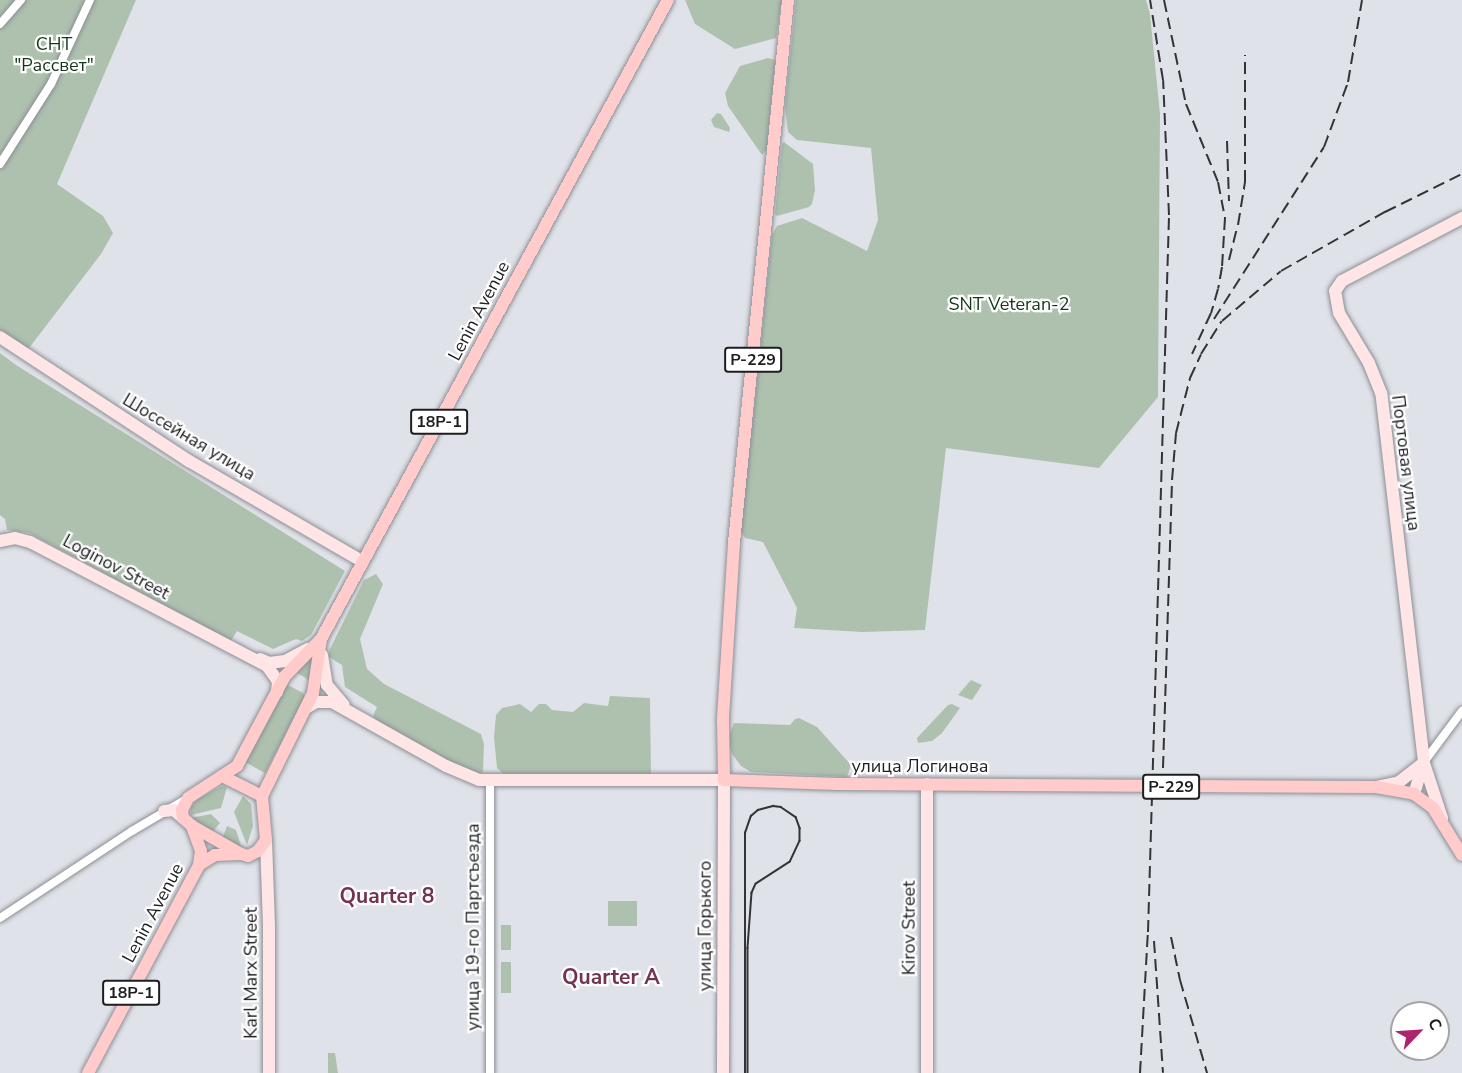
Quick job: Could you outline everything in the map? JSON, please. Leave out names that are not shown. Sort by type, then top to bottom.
[{"type":"main road","name":"Lenin Avenue","points":[[222,776],[237,766],[285,676],[321,639],[668,0]]},
{"type":"main road","name":"Р-229","points":[[724,780],[723,720],[734,543],[788,0]]},
{"type":"main road","name":"Lenin Avenue","points":[[262,796],[313,693],[321,639]]},
{"type":"main road","points":[[222,776],[262,796],[266,840],[258,851],[241,854],[187,822],[182,810],[188,798],[222,776]]},
{"type":"main road","name":"улица Логинова","points":[[724,780],[824,784],[1376,787],[1414,794],[1433,808],[1444,822],[1462,855]]},
{"type":"main road","name":"Lenin Avenue","points":[[88,1073],[199,865],[201,851],[187,822]]},
{"type":"main road","name":"Lenin Avenue","points":[[199,865],[215,855],[241,854]]},
{"type":"street","points":[[0,24],[21,0]]},
{"type":"street","points":[[0,164],[51,84],[90,0]]},
{"type":"street","name":"Портовая улица","points":[[1414,794],[1424,762],[1381,393],[1369,363],[1339,313],[1334,299],[1335,291],[1342,281],[1462,218]]},
{"type":"street","name":"Шоссейная улица","points":[[0,337],[189,460],[363,562]]},
{"type":"street","name":"Loginov Street","points":[[0,541],[15,538],[30,542],[239,652]]},
{"type":"street","points":[[239,652],[269,663],[285,661],[300,654],[321,639]]},
{"type":"street","points":[[321,639],[322,669],[330,689],[341,703],[362,718]]},
{"type":"street","points":[[239,652],[267,666],[278,681],[277,692]]},
{"type":"street","points":[[306,708],[316,702],[332,702],[362,718]]},
{"type":"street","points":[[1376,787],[1399,782],[1424,762],[1462,711]]},
{"type":"street","name":"улица Логинова","points":[[362,718],[446,766],[479,780],[724,780]]},
{"type":"street","points":[[1424,762],[1444,822]]},
{"type":"street","name":"улица 19-го Партсъезда","points":[[490,780],[490,1073]]},
{"type":"street","name":"улица Горького","points":[[723,1073],[724,780]]},
{"type":"street","name":"Kirov Street","points":[[927,784],[927,1073]]},
{"type":"street","points":[[0,918],[164,811],[188,798]]},
{"type":"street","points":[[164,811],[174,810],[187,822]]},
{"type":"street","name":"Karl Marx Street","points":[[266,840],[269,1073]]},
{"type":"street","points":[[241,854],[260,864],[267,874]]},
{"type":"green space","name":"СНТ \"Рассвет\"","points":[[0,0],[136,0],[57,184],[103,216],[113,233],[101,254],[26,352],[0,334]]},
{"type":"green space","points":[[685,0],[782,0],[776,38],[735,49],[695,24]]},
{"type":"green space","name":"SNT Veteran-2","points":[[796,0],[1146,0],[1150,14],[1160,114],[1158,397],[1099,468],[946,448],[925,630],[862,632],[794,628],[797,608],[763,542],[745,538],[741,531],[772,235],[777,226],[802,218],[867,251],[878,220],[871,148],[797,140],[788,132],[785,107]]},
{"type":"green space","points":[[768,58],[775,60],[775,65],[767,150],[762,155],[728,106],[725,93],[740,66]]},
{"type":"green space","points":[[717,113],[721,114],[730,128],[729,132],[714,127],[711,120]]},
{"type":"green space","points":[[784,142],[813,164],[815,190],[812,204],[809,207],[777,216],[775,214]]},
{"type":"green space","points":[[0,353],[345,571],[311,635],[302,641],[296,639],[273,649],[237,631],[231,641],[29,533],[7,530],[5,519],[0,515]]},
{"type":"green space","points":[[376,574],[383,584],[360,639],[367,669],[384,684],[481,734],[484,744],[483,772],[478,774],[448,761],[379,722],[373,716],[377,707],[345,687],[342,665],[329,657],[329,651],[364,580]]},
{"type":"green space","points":[[316,646],[309,680],[294,671]]},
{"type":"green space","points":[[971,680],[982,685],[972,700],[958,695]]},
{"type":"green space","points":[[286,684],[303,693],[305,698],[265,773],[243,761]]},
{"type":"green space","points":[[610,696],[650,698],[651,774],[505,775],[497,768],[494,737],[496,715],[502,708],[520,704],[531,712],[539,704],[546,704],[552,710],[573,712],[584,703],[608,706]]},
{"type":"green space","points":[[952,704],[960,708],[942,733],[932,741],[918,743],[917,738],[948,705]]},
{"type":"green space","points":[[799,718],[817,727],[851,765],[847,777],[751,772],[741,766],[732,754],[728,739],[734,723],[790,725]]},
{"type":"green space","points":[[222,786],[227,787],[221,808],[191,815],[191,807],[198,799]]},
{"type":"green space","points":[[243,796],[251,804],[253,826],[247,845],[234,812]]},
{"type":"green space","points":[[211,814],[220,823],[210,835],[191,818]]},
{"type":"green space","points":[[227,826],[236,830],[241,846],[238,848],[221,842]]},
{"type":"green space","points":[[608,901],[637,901],[637,926],[608,926]]},
{"type":"green space","points":[[501,925],[511,925],[511,950],[501,950]]},
{"type":"green space","points":[[501,962],[511,962],[511,993],[501,993]]},
{"type":"green space","points":[[328,1053],[335,1053],[338,1073],[328,1073]]},
{"type":"tram line","points":[[745,1073],[745,833],[751,816],[758,810],[773,806],[781,807],[796,817],[800,828],[800,841],[790,862],[756,884],[752,893],[748,948],[748,1073]]},
{"type":"railway","points":[[1140,1073],[1148,932],[1169,215],[1163,80],[1150,0]]},
{"type":"railway","points":[[1164,0],[1186,104],[1218,182],[1225,218],[1222,267],[1218,289],[1211,313],[1192,354]]},
{"type":"railway","points":[[1214,319],[1324,147],[1348,82],[1362,0]]},
{"type":"railway","points":[[1229,260],[1245,182],[1245,55]]},
{"type":"railway","points":[[1227,141],[1229,201]]},
{"type":"railway","points":[[1163,768],[1172,480],[1176,433],[1190,378],[1201,354],[1222,321],[1281,271],[1385,212],[1462,174]]},
{"type":"railway","points":[[1171,937],[1180,980],[1207,1073]]},
{"type":"railway","points":[[1154,941],[1163,1073]]},
{"type":"district","name":"Quarter 8","points":[[387,896]]},
{"type":"district","name":"Quarter A","points":[[611,977]]}]
